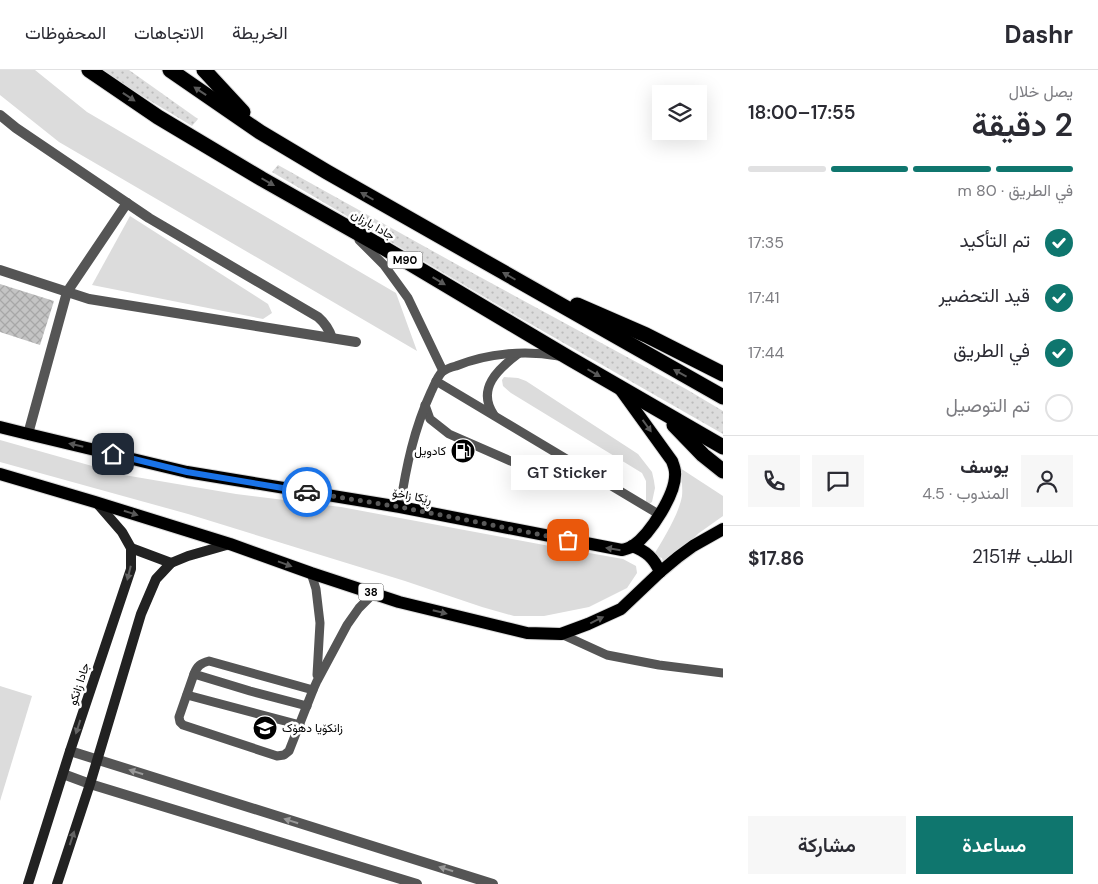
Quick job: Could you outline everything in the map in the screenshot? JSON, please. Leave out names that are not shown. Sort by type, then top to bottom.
[{"type":"highway","name":"جادا بارزان","points":[[89,70],[166,122],[723,448]]},
{"type":"highway","name":"جادا بارزان","points":[[170,70],[260,132],[326,172],[723,397]]},
{"type":"highway","points":[[204,70],[260,132]]},
{"type":"highway","points":[[535,290],[580,306],[630,328],[723,374]]},
{"type":"highway","points":[[660,412],[723,472]]},
{"type":"main road","points":[[618,387],[672,461],[676,472],[674,487],[660,515],[641,539],[632,546],[650,555],[660,572]]},
{"type":"main road","name":"ڕێکا زاخۆ","points":[[0,427],[187,472],[400,507],[605,548],[622,550],[632,546]]},
{"type":"main road","name":"38","points":[[0,474],[230,544],[399,602],[527,633],[561,634],[621,609],[660,572],[693,546],[723,529]]},
{"type":"street","points":[[0,115],[16,128],[148,218],[318,317],[329,329],[332,338]]},
{"type":"street","points":[[28,434],[67,292],[127,203]]},
{"type":"street","points":[[0,270],[89,300],[356,342]]},
{"type":"street","points":[[95,502],[122,532],[131,548],[171,563]]},
{"type":"street","points":[[57,884],[98,760],[142,614],[156,579],[171,563],[230,544]]},
{"type":"street","name":"جادا زانکو","points":[[28,884],[131,569],[131,548]]},
{"type":"street","points":[[70,751],[493,884]]},
{"type":"street","points":[[63,774],[90,784],[417,884]]},
{"type":"lane","points":[[340,224],[356,236],[384,265],[408,298],[443,371]]},
{"type":"lane","points":[[496,417],[490,408],[487,398],[492,379],[500,368],[519,354]]},
{"type":"lane","points":[[400,507],[409,455],[416,430],[425,405],[436,381],[443,371],[477,359],[495,356],[541,354],[569,358]]},
{"type":"lane","points":[[436,381],[660,515]]},
{"type":"lane","points":[[425,405],[430,419],[449,434],[554,480],[603,481]]},
{"type":"lane","points":[[562,480],[571,471],[568,460]]},
{"type":"lane","points":[[311,573],[316,589],[320,623],[317,681]]},
{"type":"lane","points":[[313,690],[209,661],[202,663],[196,668],[179,717],[180,722],[183,725],[277,756],[284,755],[290,751],[317,681],[347,625],[359,608],[374,593]]},
{"type":"lane","points":[[561,634],[608,655],[659,665],[723,673]]},
{"type":"lane","points":[[194,674],[307,706]]},
{"type":"lane","points":[[187,695],[300,725]]},
{"type":"shaded area","points":[[0,70],[35,70],[87,112],[396,293],[417,351],[59,142],[0,95]]},
{"type":"shaded area","points":[[99,70],[129,70],[198,119],[192,126]]},
{"type":"shaded area","points":[[278,165],[723,411],[723,434],[520,318],[272,172]]},
{"type":"shaded area","points":[[130,216],[268,304],[272,313],[263,319],[92,285]]},
{"type":"shaded area","points":[[504,377],[518,378],[526,381],[638,454],[652,472],[655,488],[652,502],[649,504],[646,502],[646,481],[642,473],[511,393],[503,386],[502,380]]},
{"type":"shaded area","points":[[0,440],[124,475],[236,494],[341,507],[623,559],[636,566],[637,573],[627,588],[589,607],[544,616],[514,616],[188,514],[0,462]]},
{"type":"shaded area","points":[[680,468],[723,496],[723,516],[699,533],[664,566],[662,558],[653,556],[678,511],[682,496]]},
{"type":"shaded area","points":[[0,686],[32,696],[0,801]]},
{"type":"building","points":[[0,284],[54,301],[40,345],[0,332]]},
{"type":"way so far","points":[[307,492],[400,507],[568,540]]},
{"type":"place","name":"كادويل","points":[[463,451]]},
{"type":"place","name":"GT Sticker","points":[[568,540]]},
{"type":"place","name":"زانکۆیا دهۆک","points":[[265,728]]},
{"type":"route","points":[[113,454],[187,472],[307,492]]}]
